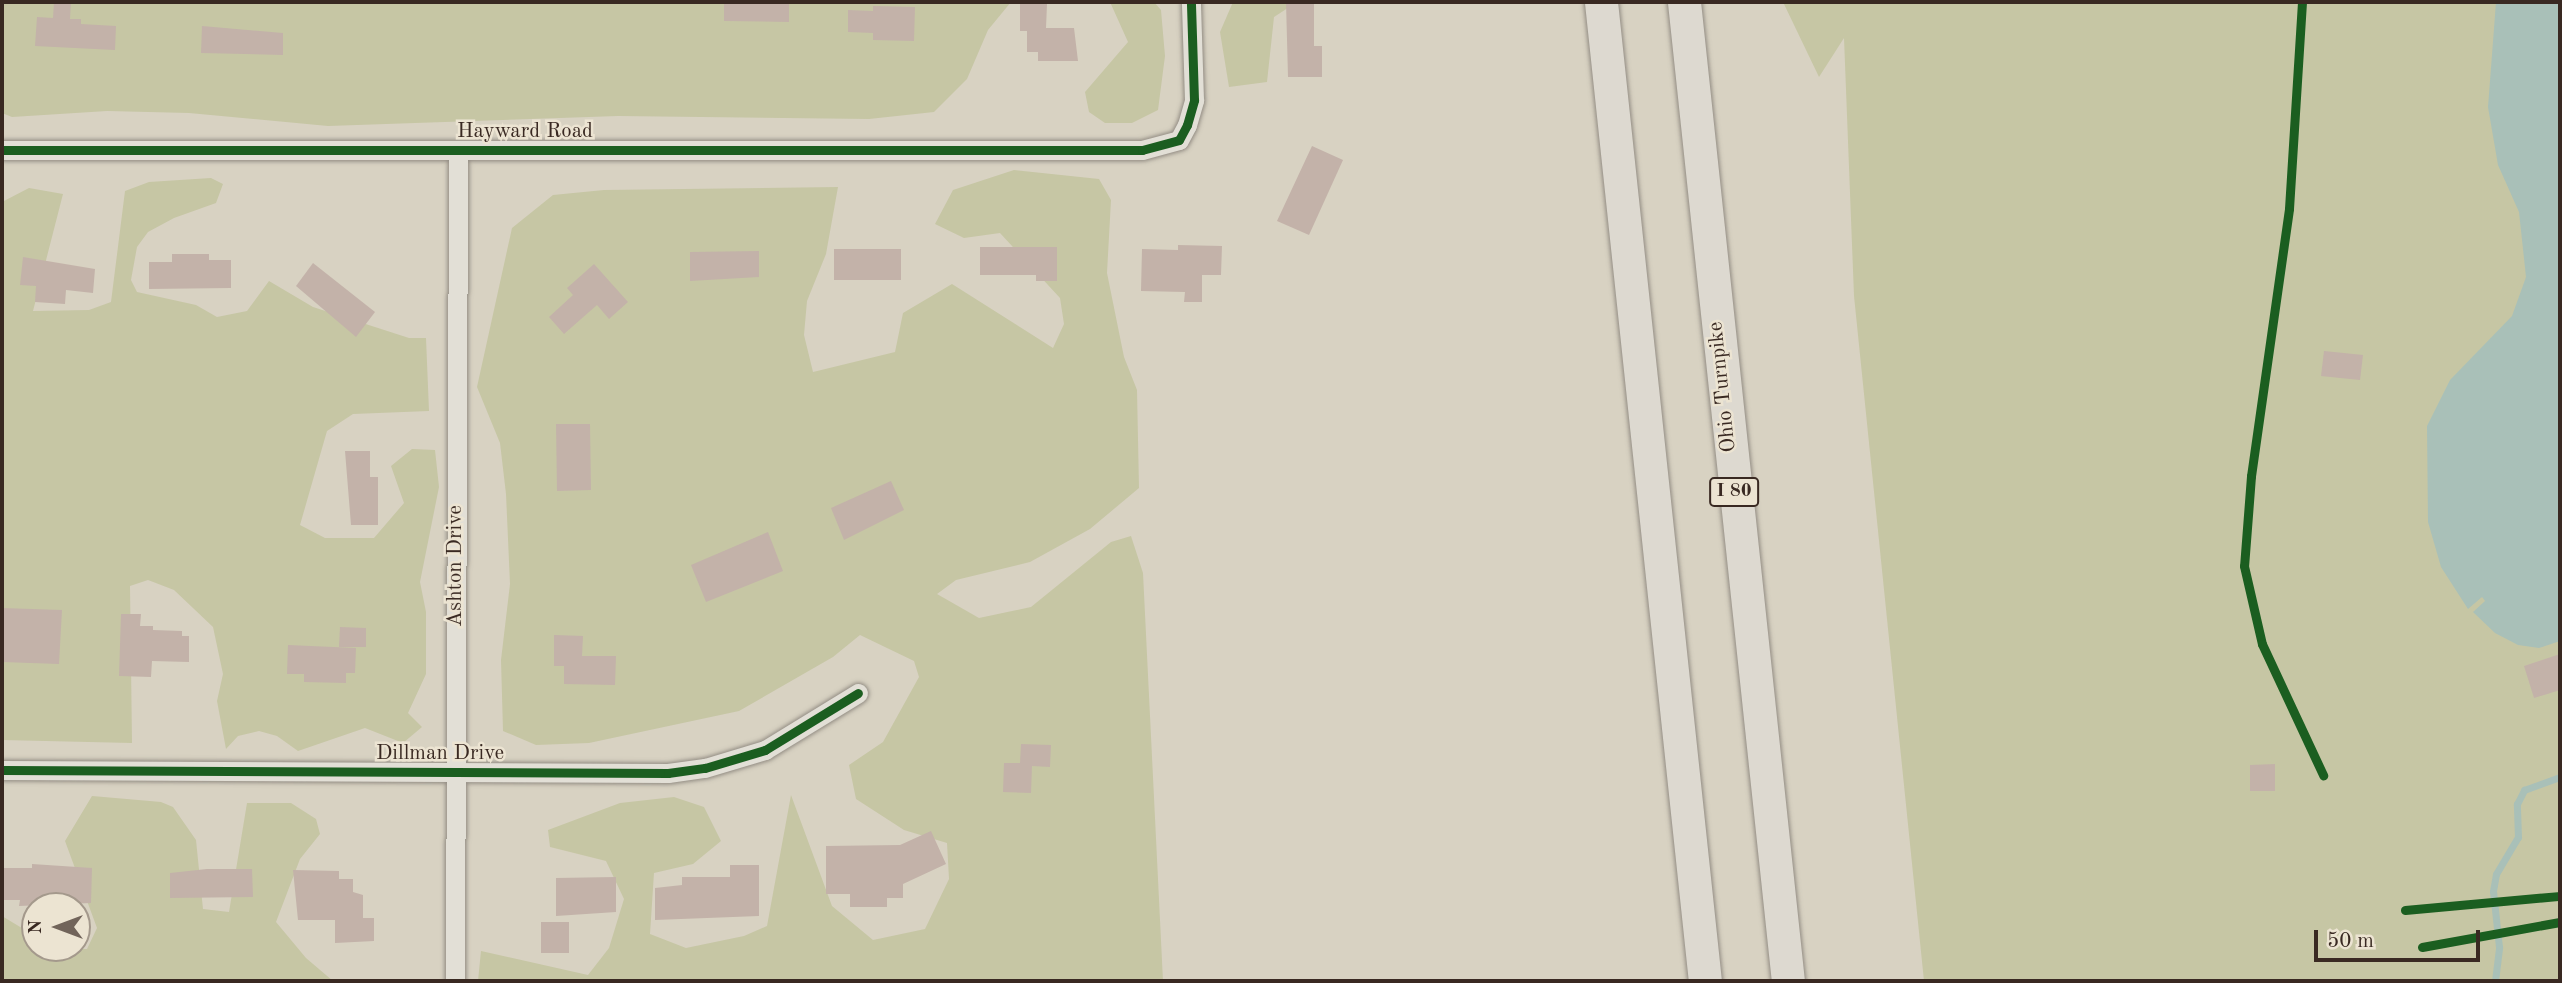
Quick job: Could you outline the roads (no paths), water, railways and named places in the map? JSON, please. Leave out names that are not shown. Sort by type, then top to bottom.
[{"type":"highway","points":[[1601,2],[1705,981]]},
{"type":"highway","name":"Ohio Turnpike","points":[[1684,2],[1788,981]]},
{"type":"street","name":"Hayward Road","points":[[2,150],[1142,150],[1179,139],[1194,100],[1191,2]]},
{"type":"street","name":"Ashton Drive","points":[[455,981],[458,150]]},
{"type":"street","name":"Dillman Drive","points":[[2,770],[657,773],[705,768],[765,750],[858,693]]},
{"type":"water","points":[[2496,2],[2560,2],[2560,641],[2539,648],[2518,645],[2495,633],[2473,612],[2485,601],[2482,597],[2468,609],[2441,567],[2428,522],[2427,426],[2450,380],[2512,316],[2526,277],[2519,212],[2498,165],[2488,107]]},
{"type":"waterway","points":[[2495,981],[2499,947],[2493,891],[2496,874],[2518,837],[2517,804],[2524,790],[2560,777]]}]
